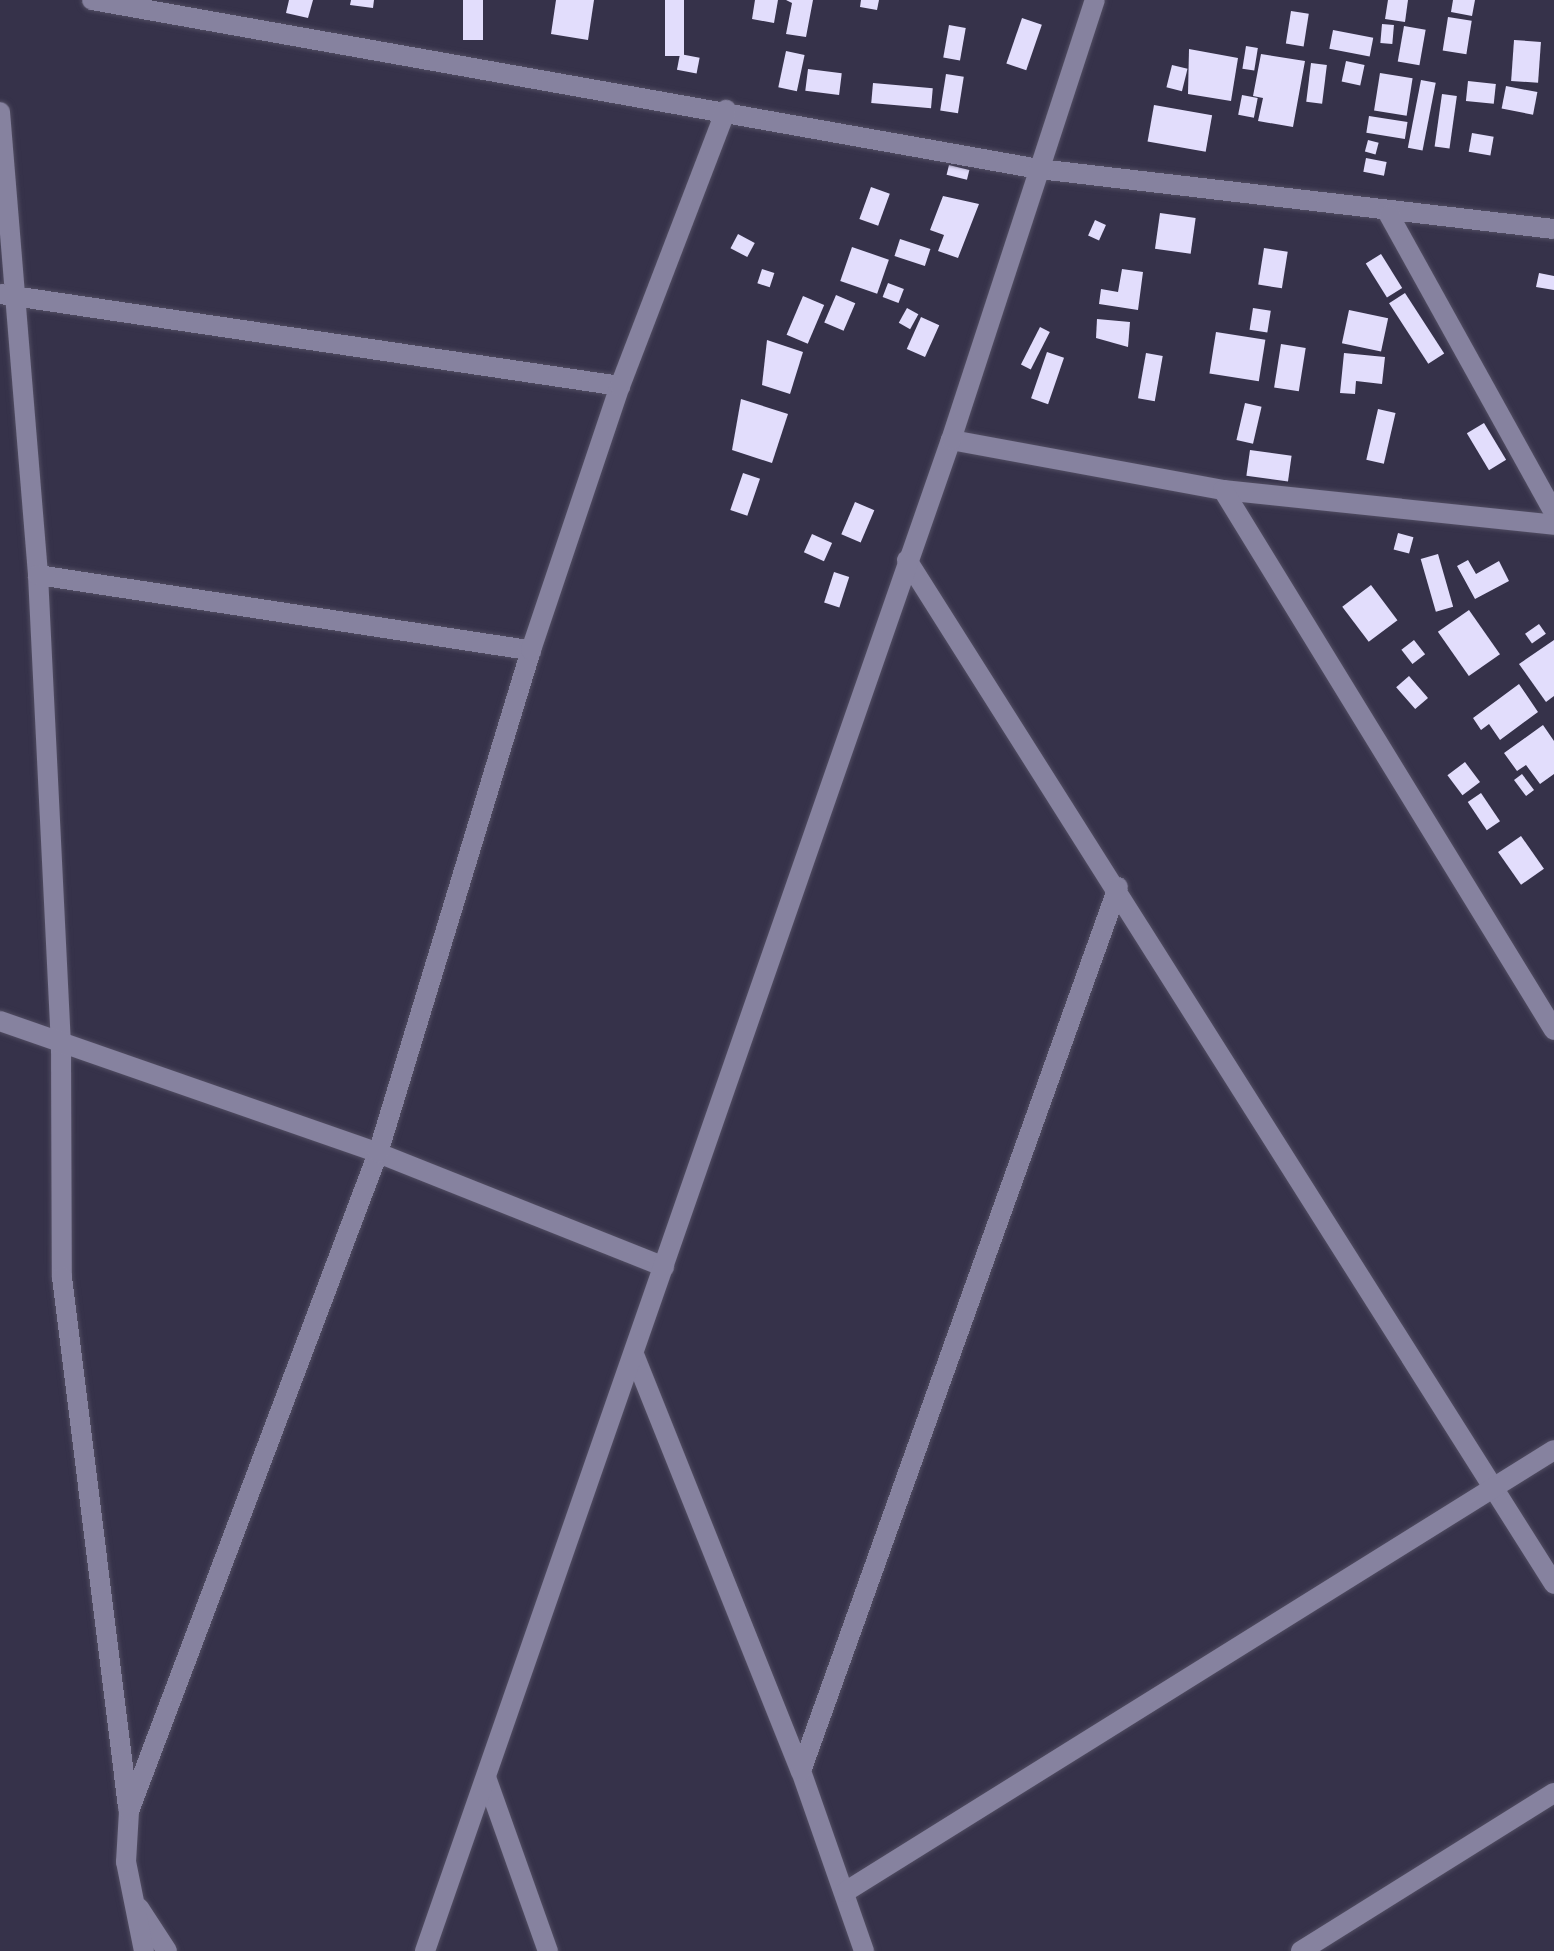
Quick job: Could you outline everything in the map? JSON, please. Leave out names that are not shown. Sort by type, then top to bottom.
[{"type":"street","points":[[92,0],[726,110],[1039,169],[1389,215],[1554,229]]},
{"type":"street","points":[[425,1951],[635,1357],[907,560],[951,440],[1095,0]]},
{"type":"street","points":[[129,1811],[378,1153],[531,650],[620,386],[726,110]]},
{"type":"street","points":[[0,112],[8,295],[38,575],[61,1044],[62,1277],[129,1811],[130,1895],[144,1951]]},
{"type":"street","points":[[1389,215],[1554,513]]},
{"type":"street","points":[[8,295],[620,386]]},
{"type":"street","points":[[951,440],[1223,490],[1554,525]]},
{"type":"street","points":[[1223,490],[1554,1030]]},
{"type":"street","points":[[907,560],[1118,887],[1554,1584]]},
{"type":"street","points":[[38,575],[531,650]]},
{"type":"street","points":[[801,1771],[1118,887]]},
{"type":"street","points":[[0,1021],[378,1153],[664,1267]]},
{"type":"street","points":[[635,1357],[801,1771],[864,1951]]},
{"type":"street","points":[[845,1892],[1554,1450]]},
{"type":"street","points":[[487,1780],[548,1951]]},
{"type":"street","points":[[1301,1951],[1554,1793]]},
{"type":"street","points":[[130,1895],[167,1951]]},
{"type":"building","points":[[289,0],[313,0],[308,18],[286,13]]},
{"type":"building","points":[[351,0],[374,0],[373,8],[350,5]]},
{"type":"building","points":[[463,0],[483,0],[483,40],[463,40]]},
{"type":"building","points":[[556,0],[594,0],[588,40],[551,34]]},
{"type":"building","points":[[665,0],[684,0],[684,56],[665,56]]},
{"type":"building","points":[[755,0],[778,0],[774,23],[752,19]]},
{"type":"building","points":[[786,0],[813,0],[806,37],[786,34],[792,3]]},
{"type":"building","points":[[861,0],[879,0],[877,10],[860,7]]},
{"type":"building","points":[[1388,0],[1408,0],[1405,22],[1385,19]]},
{"type":"building","points":[[1453,0],[1475,0],[1472,16],[1451,12]]},
{"type":"building","points":[[1291,11],[1309,14],[1304,46],[1286,44]]},
{"type":"building","points":[[1448,17],[1472,21],[1466,54],[1443,51]]},
{"type":"building","points":[[1022,18],[1042,25],[1026,70],[1006,63]]},
{"type":"building","points":[[1382,24],[1394,25],[1392,44],[1380,43]]},
{"type":"building","points":[[949,25],[966,28],[960,60],[943,57]]},
{"type":"building","points":[[1404,26],[1426,30],[1419,65],[1398,61]]},
{"type":"building","points":[[1333,30],[1373,38],[1370,56],[1329,49]]},
{"type":"building","points":[[1514,40],[1541,42],[1538,83],[1511,81]]},
{"type":"building","points":[[1246,46],[1258,48],[1254,71],[1242,69]]},
{"type":"building","points":[[1189,49],[1238,58],[1231,101],[1188,94]]},
{"type":"building","points":[[786,51],[805,55],[797,91],[778,87]]},
{"type":"building","points":[[680,54],[700,58],[697,74],[677,70]]},
{"type":"building","points":[[1261,54],[1305,61],[1293,127],[1258,121],[1263,98],[1253,96]]},
{"type":"building","points":[[1346,61],[1365,65],[1360,85],[1342,82]]},
{"type":"building","points":[[1311,63],[1327,65],[1322,104],[1306,102]]},
{"type":"building","points":[[1172,65],[1188,69],[1182,91],[1166,87]]},
{"type":"building","points":[[808,69],[842,73],[839,95],[805,91]]},
{"type":"building","points":[[1380,73],[1413,78],[1407,116],[1374,111]]},
{"type":"building","points":[[946,74],[964,77],[958,113],[940,111]]},
{"type":"building","points":[[1421,80],[1436,83],[1423,151],[1408,148]]},
{"type":"building","points":[[1468,81],[1496,84],[1494,104],[1466,101]]},
{"type":"building","points":[[873,83],[933,88],[931,108],[871,103]]},
{"type":"building","points":[[1506,86],[1537,92],[1533,115],[1502,109]]},
{"type":"building","points":[[1442,94],[1457,96],[1449,149],[1435,146]]},
{"type":"building","points":[[1242,95],[1258,98],[1254,118],[1238,115]]},
{"type":"building","points":[[1154,105],[1212,115],[1206,152],[1148,141]]},
{"type":"building","points":[[1369,116],[1408,122],[1405,139],[1366,133]]},
{"type":"building","points":[[1472,133],[1494,137],[1490,156],[1469,152]]},
{"type":"building","points":[[1368,140],[1379,143],[1376,154],[1365,152]]},
{"type":"building","points":[[1366,158],[1387,162],[1384,176],[1363,172]]},
{"type":"building","points":[[949,165],[969,170],[967,180],[947,175]]},
{"type":"building","points":[[871,187],[890,194],[878,226],[859,219]]},
{"type":"building","points":[[943,196],[979,204],[958,258],[938,251],[944,235],[930,230]]},
{"type":"building","points":[[1160,213],[1196,218],[1191,254],[1155,249]]},
{"type":"building","points":[[1095,220],[1106,225],[1099,240],[1088,236]]},
{"type":"building","points":[[738,234],[755,243],[747,257],[730,248]]},
{"type":"building","points":[[900,239],[930,249],[925,266],[894,256]]},
{"type":"building","points":[[852,247],[889,260],[877,294],[840,281]]},
{"type":"building","points":[[1264,248],[1288,252],[1282,288],[1258,285]]},
{"type":"building","points":[[1381,254],[1402,288],[1387,297],[1366,264]]},
{"type":"building","points":[[762,269],[774,273],[770,287],[757,283]]},
{"type":"building","points":[[1122,269],[1143,272],[1138,310],[1099,304],[1101,289],[1118,292]]},
{"type":"building","points":[[1539,273],[1554,276],[1554,290],[1536,287]]},
{"type":"building","points":[[888,283],[904,289],[898,303],[883,297]]},
{"type":"building","points":[[1405,293],[1444,353],[1428,364],[1389,303]]},
{"type":"building","points":[[836,295],[855,303],[844,331],[824,323]]},
{"type":"building","points":[[803,296],[824,305],[808,344],[787,335]]},
{"type":"building","points":[[907,308],[918,314],[910,329],[899,323]]},
{"type":"building","points":[[1253,308],[1271,311],[1267,333],[1250,330]]},
{"type":"building","points":[[1349,310],[1388,318],[1381,352],[1342,343]]},
{"type":"building","points":[[921,317],[939,325],[925,357],[907,349]]},
{"type":"building","points":[[1097,319],[1130,322],[1128,347],[1096,338]]},
{"type":"building","points":[[1040,327],[1050,332],[1031,369],[1021,364]]},
{"type":"building","points":[[1216,332],[1265,340],[1259,381],[1209,373]]},
{"type":"building","points":[[767,340],[803,352],[790,394],[762,385]]},
{"type":"building","points":[[1281,344],[1306,348],[1299,391],[1274,387]]},
{"type":"building","points":[[1047,352],[1064,358],[1048,404],[1031,398]]},
{"type":"building","points":[[1146,353],[1163,356],[1155,401],[1138,398]]},
{"type":"building","points":[[1344,353],[1385,357],[1382,384],[1356,381],[1355,394],[1340,393]]},
{"type":"building","points":[[741,399],[788,414],[772,463],[732,450]]},
{"type":"building","points":[[1245,403],[1262,407],[1253,444],[1236,440]]},
{"type":"building","points":[[1378,409],[1396,413],[1384,464],[1366,460]]},
{"type":"building","points":[[1484,423],[1506,460],[1489,470],[1467,433]]},
{"type":"building","points":[[1250,450],[1292,456],[1288,482],[1246,476]]},
{"type":"building","points":[[743,473],[760,479],[747,516],[730,510]]},
{"type":"building","points":[[855,502],[874,510],[861,542],[841,534]]},
{"type":"building","points":[[1398,533],[1413,537],[1409,554],[1394,549]]},
{"type":"building","points":[[812,534],[832,543],[824,561],[804,552]]},
{"type":"building","points":[[1438,554],[1453,607],[1436,612],[1421,559]]},
{"type":"building","points":[[1468,560],[1476,574],[1499,561],[1509,581],[1475,599],[1457,566]]},
{"type":"building","points":[[834,572],[849,577],[839,607],[824,602]]},
{"type":"building","points":[[1371,585],[1397,620],[1369,642],[1342,607]]},
{"type":"building","points":[[1469,610],[1500,654],[1469,676],[1438,632]]},
{"type":"building","points":[[1539,624],[1546,634],[1532,644],[1525,634]]},
{"type":"building","points":[[1414,640],[1425,654],[1412,664],[1401,650]]},
{"type":"building","points":[[1554,640],[1554,696],[1546,702],[1519,664]]},
{"type":"building","points":[[1409,676],[1428,698],[1415,709],[1396,687]]},
{"type":"building","points":[[1519,684],[1538,712],[1500,740],[1489,724],[1481,730],[1473,718]]},
{"type":"building","points":[[1543,725],[1554,741],[1554,774],[1540,784],[1526,765],[1517,771],[1504,753]]},
{"type":"building","points":[[1465,762],[1480,782],[1462,795],[1447,775]]},
{"type":"building","points":[[1522,774],[1534,790],[1526,796],[1514,780]]},
{"type":"building","points":[[1481,793],[1500,821],[1487,830],[1468,802]]},
{"type":"building","points":[[1521,836],[1544,869],[1521,885],[1498,852]]}]
